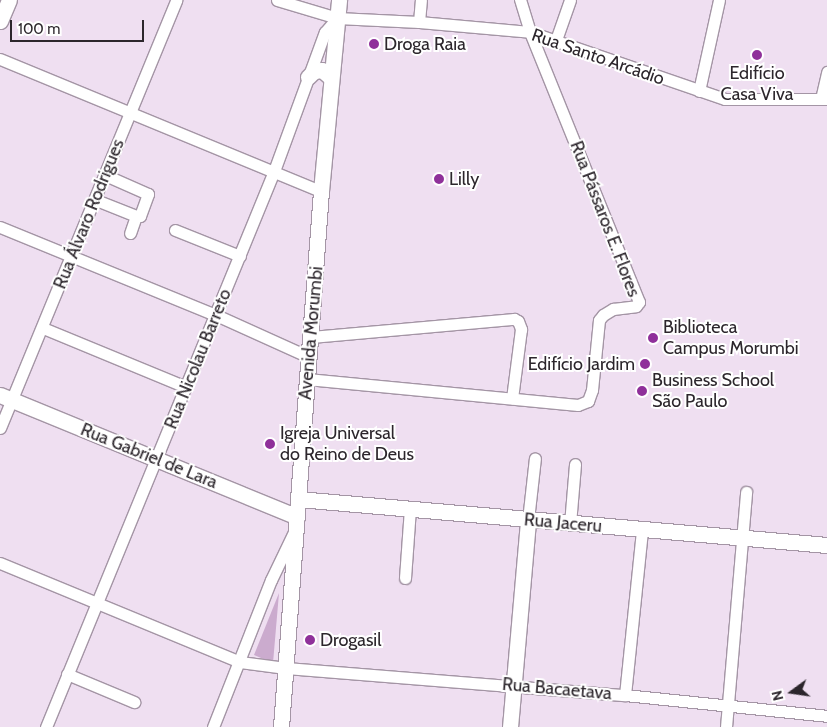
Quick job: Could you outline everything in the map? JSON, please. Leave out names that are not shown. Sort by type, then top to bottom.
[{"type":"street","points":[[0,22],[9,0]]},
{"type":"street","name":"Rua Álvaro Rodrigues","points":[[0,428],[6,397],[43,328],[176,0]]},
{"type":"street","name":"Rua Santo Arcádio","points":[[277,0],[337,18],[419,22],[530,32],[724,99],[824,99]]},
{"type":"street","name":"Avenida Morumbi","points":[[281,727],[331,78],[339,0]]},
{"type":"street","points":[[419,22],[421,0]]},
{"type":"street","name":"Rua Pássaros E. Flores","points":[[512,398],[578,405],[588,401],[592,390],[599,320],[603,315],[613,310],[636,306],[638,302],[530,32],[520,0]]},
{"type":"street","points":[[556,40],[570,0]]},
{"type":"street","points":[[699,91],[719,0]]},
{"type":"street","name":"Rua Nicolau Barreto","points":[[46,727],[240,256],[274,171],[325,32],[337,18]]},
{"type":"street","points":[[0,59],[322,191]]},
{"type":"street","points":[[308,77],[314,71],[322,70],[331,78]]},
{"type":"street","points":[[824,99],[827,72]]},
{"type":"street","points":[[96,200],[140,216],[147,192],[105,175]]},
{"type":"street","points":[[130,233],[136,216]]},
{"type":"street","points":[[0,227],[216,315],[309,358]]},
{"type":"street","points":[[175,230],[240,256]]},
{"type":"street","points":[[307,379],[512,398],[521,329],[514,319],[311,337]]},
{"type":"street","points":[[43,328],[186,387]]},
{"type":"street","name":"Rua Gabriel de Lara","points":[[6,397],[157,459],[296,523]]},
{"type":"street","points":[[510,727],[535,458]]},
{"type":"street","points":[[570,524],[575,464]]},
{"type":"street","points":[[726,727],[746,492]]},
{"type":"street","name":"Rua Jaceru","points":[[298,500],[827,545]]},
{"type":"street","points":[[405,578],[410,509]]},
{"type":"street","points":[[213,727],[274,573],[296,523]]},
{"type":"street","points":[[625,695],[642,530]]},
{"type":"street","name":"Rua Bacaetava","points":[[0,563],[240,662],[286,668],[625,695],[827,716]]},
{"type":"street","points":[[68,674],[134,702]]},
{"type":"shaded area","points":[[279,593],[273,663],[254,655]]},
{"type":"place","name":"Droga Raia","points":[[374,44]]},
{"type":"place","name":"Edifício Casa Viva","points":[[757,55]]},
{"type":"place","name":"Lilly","points":[[439,179]]},
{"type":"place","name":"Biblioteca Campus Morumbi","points":[[653,338]]},
{"type":"place","name":"Edifício Jardim","points":[[645,364]]},
{"type":"place","name":"Business School São Paulo","points":[[642,391]]},
{"type":"place","name":"Igreja Universal do Reino de Deus","points":[[270,444]]},
{"type":"place","name":"Drogasil","points":[[310,640]]}]
